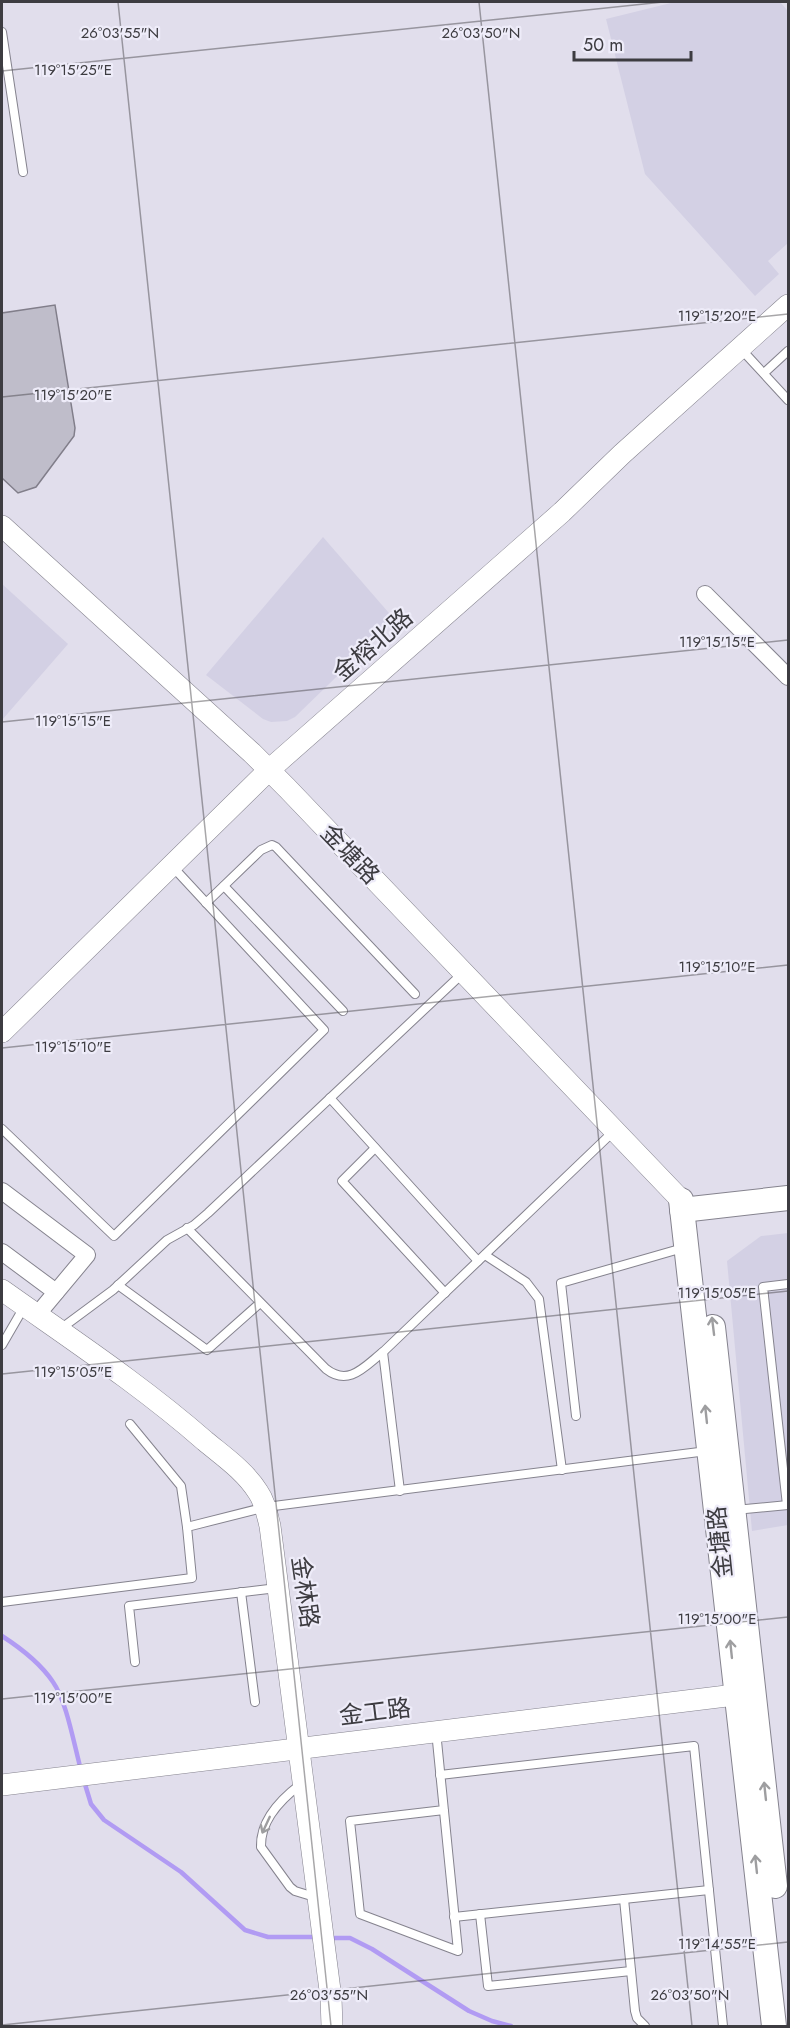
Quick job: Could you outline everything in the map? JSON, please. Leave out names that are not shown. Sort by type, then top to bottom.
[{"type":"main road","points":[[687,1220],[789,1198]]},
{"type":"main road","points":[[687,1220],[789,1214]]},
{"type":"main road","name":"金塘路","points":[[687,1220],[710,1451],[725,1511]]},
{"type":"main road","name":"金塘路","points":[[687,1220],[789,2017]]},
{"type":"main road","name":"金塘路","points":[[746,1694],[774,2026]]},
{"type":"street","name":"金榕北路","points":[[2,1032],[269,770],[553,520],[789,305]]},
{"type":"street","name":"金塘路","points":[[2,526],[269,770],[614,1131],[687,1220]]},
{"type":"street","points":[[705,594],[789,677]]},
{"type":"street","points":[[2,1191],[87,1255],[56,1292],[31,1311]]},
{"type":"street","points":[[2,1252],[56,1292]]},
{"type":"street","name":"金林路","points":[[2,1290],[136,1383],[180,1419],[249,1480],[259,1492],[266,1507],[300,1747],[332,2026]]},
{"type":"street","name":"金工路","points":[[2,1785],[746,1694]]},
{"type":"lane","points":[[2,32],[23,172]]},
{"type":"lane","points":[[740,348],[789,400]]},
{"type":"lane","points":[[764,373],[789,351]]},
{"type":"lane","points":[[206,903],[261,850],[272,845],[415,994]]},
{"type":"lane","points":[[2,1129],[114,1236],[324,1030],[172,866]]},
{"type":"lane","points":[[224,886],[343,1011]]},
{"type":"lane","points":[[58,1330],[118,1286],[167,1240],[208,1213],[463,973]]},
{"type":"lane","points":[[330,1098],[375,1148],[482,1258],[526,1282],[539,1299],[562,1470]]},
{"type":"lane","points":[[187,1228],[333,1374],[351,1377],[383,1352],[614,1131]]},
{"type":"lane","points":[[375,1148],[342,1180],[445,1293]]},
{"type":"lane","points":[[576,1416],[561,1283],[687,1220]]},
{"type":"lane","points":[[725,1511],[788,1505],[763,1287],[789,1284]]},
{"type":"lane","points":[[118,1286],[207,1350],[260,1303]]},
{"type":"lane","points":[[2,1345],[5,1332],[31,1311]]},
{"type":"lane","points":[[383,1352],[400,1491]]},
{"type":"lane","points":[[2,1602],[192,1578],[182,1486],[130,1424]]},
{"type":"lane","points":[[187,1527],[266,1507],[710,1451]]},
{"type":"lane","points":[[135,1662],[129,1606],[279,1588]]},
{"type":"lane","points":[[242,1592],[255,1702]]},
{"type":"lane","points":[[436,1731],[440,1776],[444,1810],[454,1917],[458,1951],[360,1914],[350,1821],[444,1810]]},
{"type":"lane","points":[[440,1776],[694,1746],[723,2026]]},
{"type":"lane","points":[[304,1782],[273,1810],[263,1830],[261,1847],[290,1887],[319,1901]]},
{"type":"lane","points":[[454,1917],[709,1890]]},
{"type":"lane","points":[[624,1899],[637,2018],[645,2026]]},
{"type":"lane","points":[[480,1914],[488,1986],[631,1971]]},
{"type":"shaded area","points":[[675,2],[780,2],[788,11],[788,243],[768,261],[779,274],[755,296],[645,174],[606,19]]},
{"type":"shaded area","points":[[323,537],[395,620],[295,717],[287,721],[271,722],[263,719],[206,675]]},
{"type":"shaded area","points":[[2,584],[68,644],[2,720]]},
{"type":"shaded area","points":[[788,1233],[788,1525],[752,1531],[727,1261],[761,1236]]},
{"type":"building","points":[[55,305],[75,428],[74,436],[36,487],[18,493],[2,478],[2,313]]},
{"type":"waterway","points":[[2,1636],[29,1656],[58,1690],[81,1770]]},
{"type":"waterway","points":[[84,1781],[91,1804],[104,1820],[181,1872],[245,1930],[268,1937],[318,1937]]},
{"type":"waterway","points":[[329,1938],[350,1938],[372,1949],[469,2011],[511,2026]]}]
